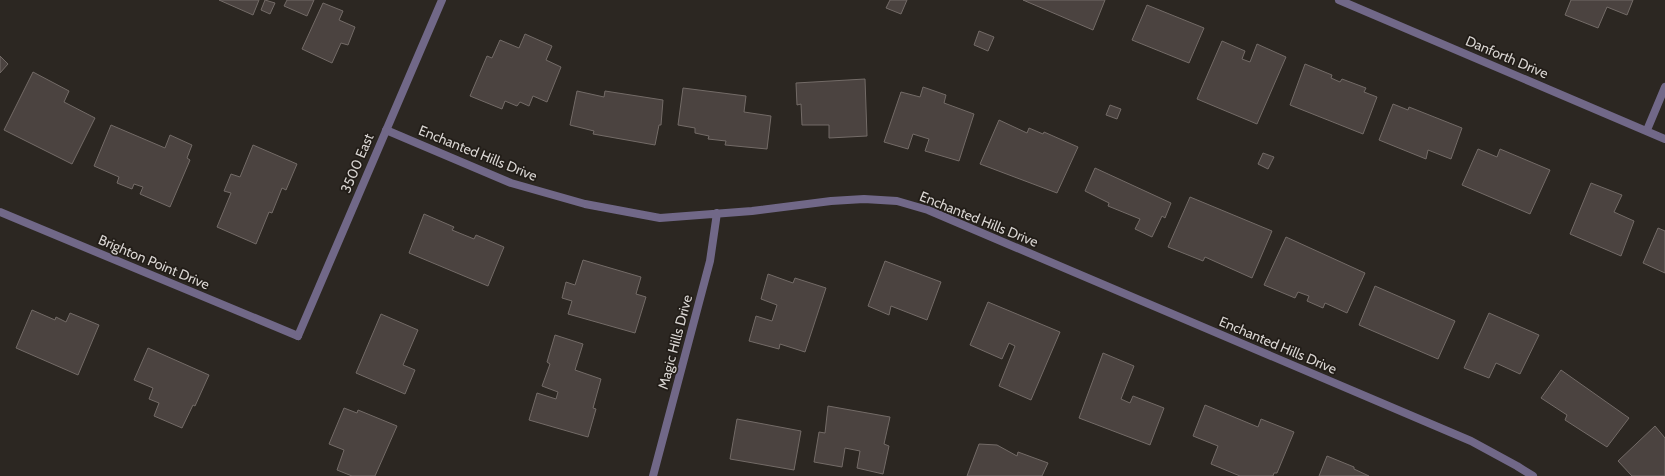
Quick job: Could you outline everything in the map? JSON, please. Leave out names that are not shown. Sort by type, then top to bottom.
[{"type":"street","name":"3500 East","points":[[298,336],[442,0]]},
{"type":"street","name":"Danforth Drive","points":[[1339,0],[1358,4],[1665,139]]},
{"type":"street","points":[[1647,130],[1665,87]]},
{"type":"street","name":"Enchanted Hills Drive","points":[[386,130],[511,183],[585,204],[660,218],[864,199],[897,201],[928,210],[1471,441],[1517,466],[1532,476]]},
{"type":"street","name":"Brighton Point Drive","points":[[0,212],[298,336]]},
{"type":"street","name":"Magic Hills Drive","points":[[653,476],[710,261],[717,213]]},
{"type":"building","points":[[219,0],[259,0],[253,15]]},
{"type":"building","points":[[265,0],[275,3],[270,14],[261,10]]},
{"type":"building","points":[[287,0],[314,0],[307,16],[284,6]]},
{"type":"building","points":[[890,0],[907,0],[901,14],[886,8]]},
{"type":"building","points":[[1023,0],[1105,0],[1093,30]]},
{"type":"building","points":[[1571,0],[1633,0],[1627,15],[1607,7],[1598,28],[1565,15]]},
{"type":"building","points":[[323,3],[343,11],[339,20],[355,27],[348,45],[341,43],[332,63],[302,49]]},
{"type":"building","points":[[1147,5],[1204,28],[1189,63],[1132,40]]},
{"type":"building","points":[[979,31],[994,37],[988,51],[974,45]]},
{"type":"building","points":[[525,34],[552,46],[546,60],[561,67],[547,102],[533,96],[529,106],[520,102],[517,106],[505,101],[502,109],[470,96],[487,56],[492,58],[500,40],[519,48]]},
{"type":"building","points":[[1222,41],[1245,51],[1242,59],[1250,62],[1257,44],[1286,57],[1257,124],[1197,99]]},
{"type":"building","points":[[0,56],[8,64],[0,73]]},
{"type":"building","points":[[1305,64],[1332,75],[1331,78],[1340,82],[1342,79],[1366,88],[1364,92],[1377,97],[1363,134],[1290,105]]},
{"type":"building","points":[[33,72],[69,91],[64,102],[95,118],[72,164],[4,130]]},
{"type":"building","points":[[865,79],[867,136],[829,138],[829,125],[802,125],[801,104],[797,105],[796,83]]},
{"type":"building","points":[[923,87],[946,95],[944,103],[974,114],[959,161],[925,151],[929,139],[913,134],[908,149],[884,142],[901,92],[920,97]]},
{"type":"building","points":[[683,88],[746,96],[744,112],[771,116],[767,149],[725,145],[726,141],[708,139],[709,136],[695,133],[695,128],[678,125]]},
{"type":"building","points":[[577,91],[604,97],[605,91],[663,100],[661,125],[659,125],[655,145],[593,134],[594,131],[570,125]]},
{"type":"building","points":[[1393,104],[1408,110],[1409,107],[1462,128],[1451,159],[1428,150],[1426,159],[1379,140]]},
{"type":"building","points":[[1110,105],[1121,109],[1117,119],[1106,115]]},
{"type":"building","points":[[999,120],[1027,133],[1029,128],[1043,134],[1044,132],[1078,147],[1057,193],[980,164]]},
{"type":"building","points":[[111,125],[165,148],[170,135],[192,145],[187,158],[190,160],[170,207],[140,194],[143,187],[134,184],[132,189],[117,183],[119,177],[94,166]]},
{"type":"building","points":[[253,145],[297,164],[286,190],[282,188],[272,213],[269,212],[256,244],[217,227],[231,193],[224,191],[231,174],[240,177]]},
{"type":"building","points":[[1478,149],[1497,157],[1500,149],[1550,170],[1530,214],[1462,185]]},
{"type":"building","points":[[1263,153],[1274,157],[1268,169],[1258,164]]},
{"type":"building","points":[[1095,168],[1171,203],[1165,218],[1162,216],[1152,237],[1135,229],[1140,219],[1108,206],[1109,203],[1085,191]]},
{"type":"building","points":[[1591,183],[1622,195],[1614,212],[1634,221],[1621,256],[1570,234]]},
{"type":"building","points":[[1190,197],[1272,231],[1252,278],[1205,257],[1203,261],[1168,247]]},
{"type":"building","points":[[424,214],[454,227],[452,230],[474,239],[476,235],[504,247],[488,286],[409,253]]},
{"type":"building","points":[[1658,228],[1665,231],[1665,273],[1643,263]]},
{"type":"building","points":[[1286,237],[1365,273],[1347,313],[1325,303],[1323,308],[1307,301],[1309,296],[1298,292],[1295,298],[1264,285]]},
{"type":"building","points":[[583,260],[641,277],[636,294],[646,297],[635,333],[568,314],[572,301],[562,298],[566,282],[575,285]]},
{"type":"building","points":[[885,261],[941,282],[927,320],[891,306],[889,315],[868,306]]},
{"type":"building","points":[[768,274],[793,283],[795,278],[826,288],[805,352],[780,344],[779,349],[749,341],[756,316],[772,321],[777,305],[761,299]]},
{"type":"building","points":[[1375,286],[1455,321],[1438,359],[1359,325]]},
{"type":"building","points":[[988,302],[1060,332],[1031,400],[999,386],[1015,346],[1009,343],[1002,359],[970,345]]},
{"type":"building","points":[[32,310],[55,320],[56,317],[66,322],[70,313],[99,325],[78,375],[16,348]]},
{"type":"building","points":[[1489,313],[1539,335],[1520,374],[1496,363],[1489,378],[1464,368]]},
{"type":"building","points":[[381,314],[418,330],[403,365],[415,370],[405,394],[356,373]]},
{"type":"building","points":[[555,335],[583,344],[575,370],[601,379],[593,408],[596,409],[588,437],[529,420],[537,393],[556,399],[558,392],[542,386],[550,364],[547,362]]},
{"type":"building","points":[[148,348],[209,375],[195,406],[193,405],[182,428],[154,416],[159,403],[149,399],[153,388],[134,380]]},
{"type":"building","points":[[1103,353],[1134,366],[1121,399],[1130,403],[1133,396],[1164,408],[1150,445],[1079,418]]},
{"type":"building","points":[[1561,370],[1629,418],[1607,447],[1565,420],[1567,415],[1541,398]]},
{"type":"building","points":[[1205,405],[1258,427],[1261,419],[1294,432],[1277,473],[1274,473],[1273,476],[1240,476],[1211,464],[1218,446],[1193,436]]},
{"type":"building","points":[[828,406],[890,417],[884,444],[889,446],[883,474],[857,468],[860,451],[845,448],[842,467],[814,462],[819,432],[825,433]]},
{"type":"building","points":[[344,408],[357,413],[358,410],[397,426],[375,476],[352,476],[337,470],[344,450],[329,444]]},
{"type":"building","points":[[737,419],[801,431],[794,470],[730,459]]},
{"type":"building","points":[[1655,426],[1665,438],[1665,476],[1632,476],[1618,461]]},
{"type":"building","points":[[979,444],[997,445],[1017,456],[1018,452],[1048,463],[1042,476],[967,476]]},
{"type":"building","points":[[1327,456],[1354,467],[1354,469],[1369,476],[1319,476]]}]
